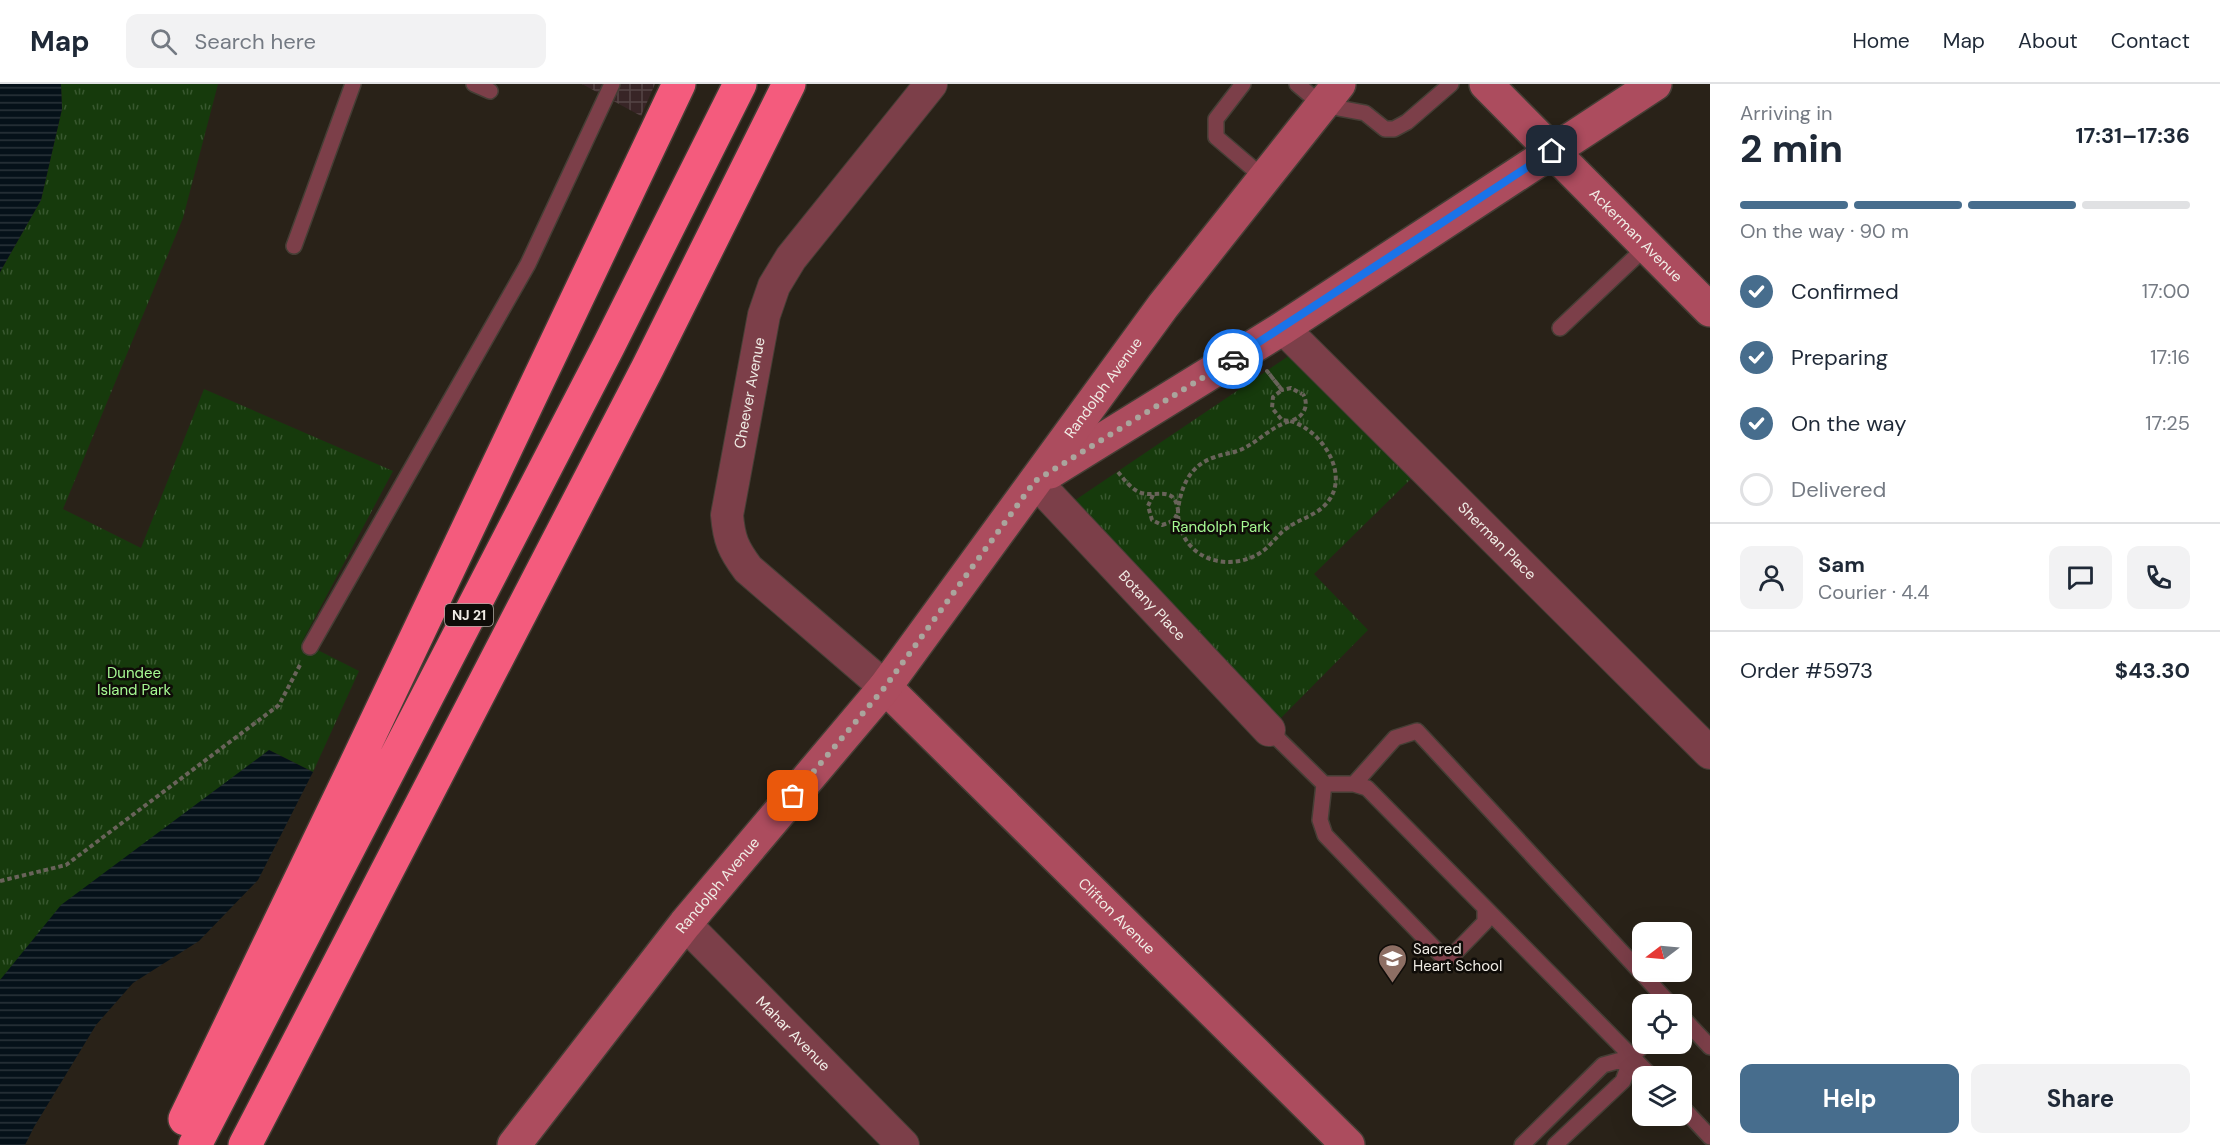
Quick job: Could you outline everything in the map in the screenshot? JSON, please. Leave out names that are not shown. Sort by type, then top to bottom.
[{"type":"highway","points":[[173,1145],[679,84]]},
{"type":"highway","name":"NJ 21","points":[[195,1145],[608,347],[740,84]]},
{"type":"highway","name":"NJ 21","points":[[245,1145],[642,377],[789,84]]},
{"type":"street","name":"Cheever Avenue","points":[[885,687],[748,569],[732,544],[727,514],[764,315],[774,286],[791,258],[931,84]]},
{"type":"street","name":"Ackerman Avenue","points":[[1485,84],[1710,310]]},
{"type":"street","points":[[1035,481],[1283,328],[1655,84]]},
{"type":"street","name":"Randolph Avenue","points":[[514,1145],[685,924],[885,687],[1163,306],[1330,94]]},
{"type":"street","name":"Sherman Place","points":[[1283,328],[1710,753]]},
{"type":"street","name":"Botany Place","points":[[1035,481],[1269,730]]},
{"type":"street","name":"Clifton Avenue","points":[[885,687],[1348,1145]]},
{"type":"street","name":"Mahar Avenue","points":[[685,924],[903,1145]]},
{"type":"lane","points":[[294,246],[353,84]]},
{"type":"lane","points":[[474,84],[489,92]]},
{"type":"lane","points":[[310,647],[528,264],[612,84]]},
{"type":"lane","points":[[1243,84],[1216,119],[1216,137],[1264,178]]},
{"type":"lane","points":[[1297,84],[1330,94],[1365,113],[1385,129],[1394,129],[1407,122],[1451,84]]},
{"type":"lane","points":[[1560,328],[1647,246]]},
{"type":"lane","points":[[1269,730],[1324,784],[1354,784],[1367,788],[1641,1066]]},
{"type":"lane","points":[[1354,784],[1395,738],[1417,731],[1661,994]]},
{"type":"lane","points":[[1324,784],[1320,820],[1325,835],[1440,954],[1452,956],[1485,922],[1485,909]]},
{"type":"lane","points":[[1692,1028],[1710,1047]]},
{"type":"lane","points":[[1555,1145],[1623,1081],[1635,1054]]},
{"type":"lane","points":[[1521,1145],[1603,1065],[1632,1057]]},
{"type":"lane","points":[[1692,1117],[1706,1132]]},
{"type":"path","points":[[1118,472],[1134,489],[1153,495],[1159,493],[1172,496],[1178,510],[1180,529],[1184,539],[1192,548],[1219,562],[1232,562],[1245,560],[1260,552],[1287,528],[1323,507],[1332,492],[1335,479],[1334,467],[1329,450],[1315,435],[1290,421],[1282,420],[1272,408],[1273,397],[1282,390],[1267,371],[1282,390],[1292,388],[1303,394],[1306,402],[1299,418],[1290,421],[1268,432],[1243,449],[1208,459],[1194,468],[1180,493],[1178,510],[1174,520],[1162,525],[1156,524],[1149,514],[1148,506],[1153,495]]},
{"type":"path","points":[[1303,394],[1328,372]]},
{"type":"path","points":[[0,880],[66,865],[279,705],[310,647]]},
{"type":"shaded area","points":[[0,84],[61,84],[62,109],[41,200],[0,272]]},
{"type":"shaded area","points":[[582,84],[655,84],[641,116]]},
{"type":"shaded area","points":[[269,750],[313,772],[258,880],[199,941],[133,983],[96,1025],[25,1145],[0,1145],[0,980],[61,905]]},
{"type":"green space","name":"Dundee Island Park","points":[[61,84],[218,84],[183,218],[63,509],[141,548],[204,389],[393,471],[302,642],[359,671],[313,772],[269,750],[0,980],[0,272],[41,200],[62,109]]},
{"type":"green space","name":"Randolph Park","points":[[1302,347],[1424,466],[1314,574],[1368,630],[1269,730],[1062,509]]},
{"type":"way so far","points":[[793,796],[885,687],[1035,481],[1233,359]]},
{"type":"place","name":"Sacred Heart School","points":[[1392,984]]},
{"type":"route","points":[[1233,359],[1552,151]]}]
